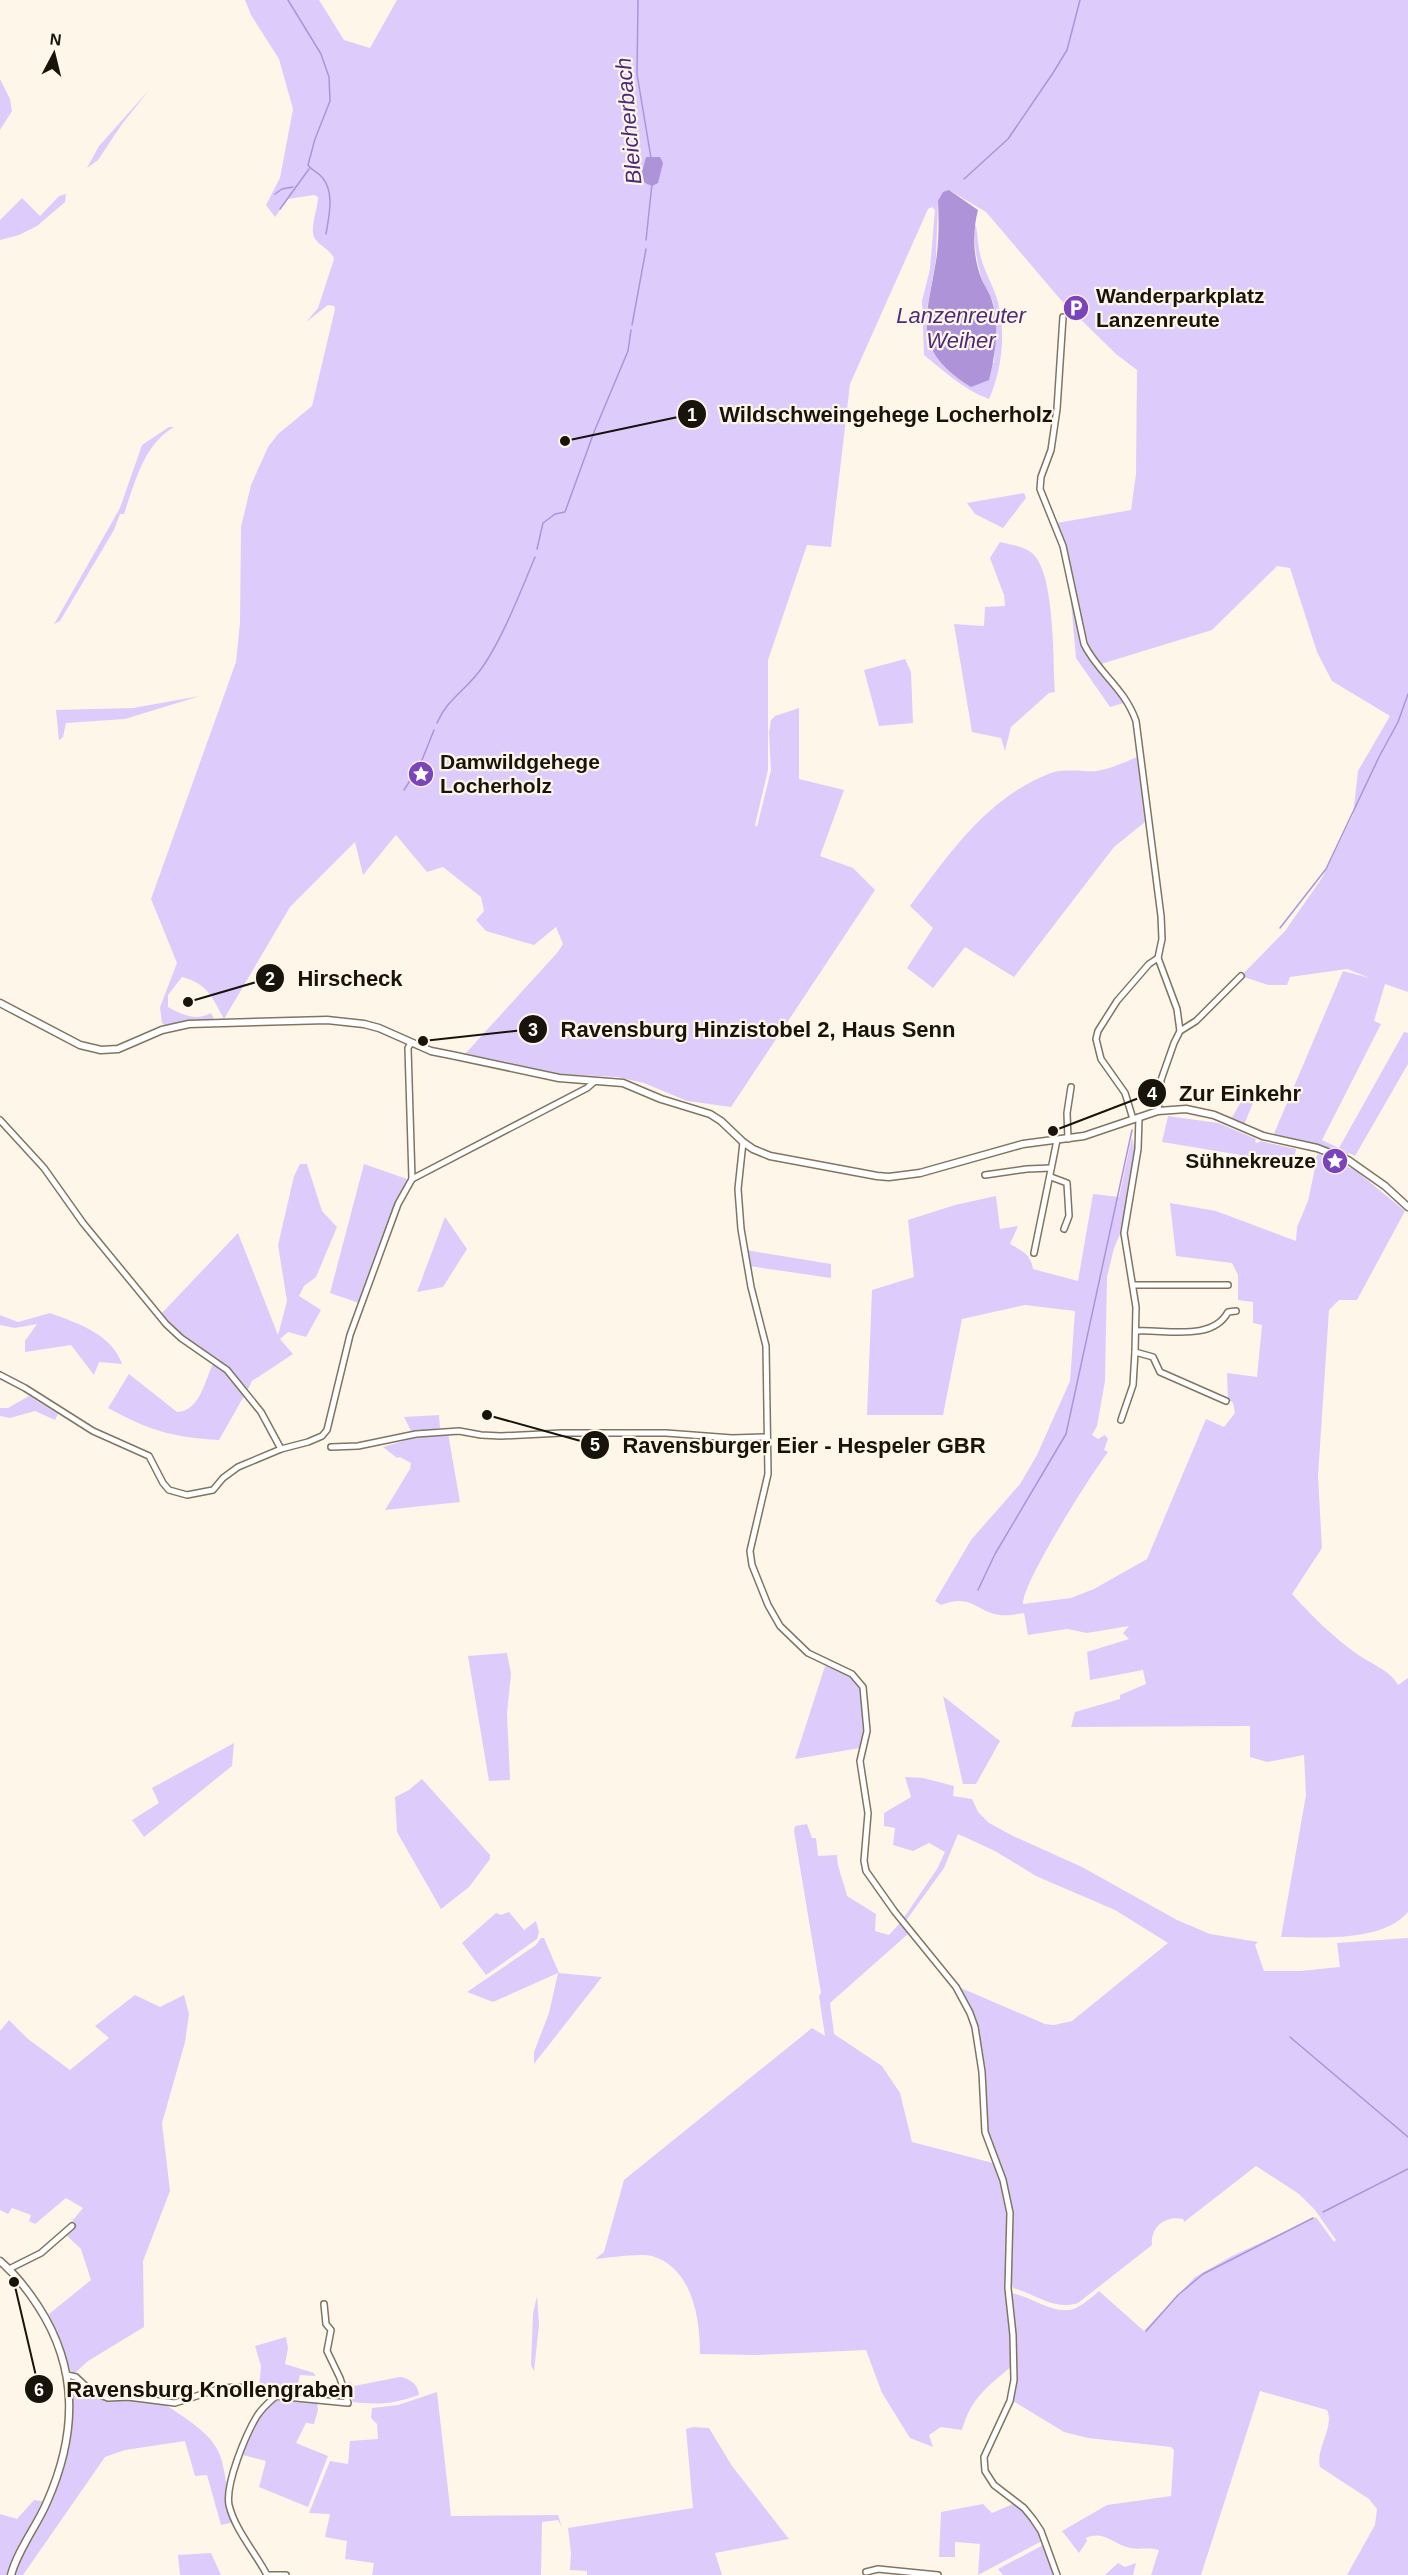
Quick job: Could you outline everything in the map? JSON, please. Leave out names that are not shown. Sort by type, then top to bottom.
[{"type":"main road","points":[[0,1003],[80,1045],[101,1050],[118,1049],[162,1030],[206,1022],[243,1024],[319,1020],[348,1022],[379,1028],[431,1051],[543,1075],[624,1083],[661,1099],[697,1109],[721,1122],[742,1142],[770,1156],[877,1176],[902,1176],[1023,1144],[1084,1137],[1158,1111],[1171,1109],[1199,1111],[1263,1136],[1317,1148],[1348,1160],[1385,1186],[1408,1207]]},
{"type":"main road","points":[[0,2261],[11,2268],[26,2289],[47,2321],[61,2351],[67,2376],[70,2415],[58,2472],[47,2502],[11,2575]]},
{"type":"street","points":[[1063,317],[1057,409],[1051,450],[1041,477],[1040,489],[1064,546],[1084,644],[1088,653],[1123,693],[1136,721],[1161,916],[1162,939],[1158,958],[1177,1009],[1180,1031]]},
{"type":"street","points":[[1121,1420],[1133,1385],[1135,1352],[1133,1284],[1124,1233],[1138,1149],[1136,1118],[1125,1093],[1101,1059],[1096,1039],[1098,1031],[1117,1001],[1149,964],[1158,958]]},
{"type":"street","points":[[1158,1111],[1161,1080],[1173,1043],[1180,1031],[1196,1021],[1240,976]]},
{"type":"street","points":[[0,1375],[93,1431],[149,1456],[163,1483],[177,1493],[198,1494],[213,1490],[223,1478],[238,1467],[281,1449],[322,1436],[327,1430],[350,1335],[398,1204],[412,1179],[408,1091],[408,1048],[411,1043]]},
{"type":"street","points":[[412,1179],[587,1088],[595,1081]]},
{"type":"street","points":[[1068,1139],[1067,1113],[1071,1087]]},
{"type":"street","points":[[0,1120],[44,1168],[83,1223],[166,1324],[181,1338],[227,1370],[261,1412],[281,1449]]},
{"type":"street","points":[[1034,1253],[1057,1140]]},
{"type":"street","points":[[742,1142],[738,1189],[741,1229],[751,1287],[766,1346],[768,1474],[750,1551],[752,1565],[768,1605],[780,1626],[796,1644],[808,1653],[852,1674],[863,1687],[867,1731],[861,1761],[868,1814],[864,1861],[866,1871],[895,1912],[956,1987],[965,2001],[975,2027],[982,2072],[985,2132],[1004,2180],[1010,2213],[1008,2288],[1013,2335],[1014,2380],[1010,2401],[987,2449],[984,2464],[988,2478],[1024,2508],[1033,2519],[1045,2541],[1057,2575]]},
{"type":"street","points":[[985,1175],[1051,1168]]},
{"type":"street","points":[[1051,1177],[1067,1183],[1069,1216],[1064,1228]]},
{"type":"street","points":[[1133,1284],[1228,1285]]},
{"type":"street","points":[[1136,1330],[1197,1332],[1222,1322],[1228,1312],[1236,1311]]},
{"type":"street","points":[[1135,1352],[1153,1358],[1160,1372],[1226,1401]]},
{"type":"street","points":[[331,1447],[375,1444],[416,1434],[451,1431],[501,1436],[643,1433],[767,1437]]},
{"type":"street","points":[[11,2268],[41,2253],[72,2226]]},
{"type":"street","points":[[67,2376],[76,2377],[92,2392],[108,2398],[128,2397],[175,2403],[218,2389],[234,2387],[251,2388],[276,2396],[348,2403],[340,2378],[327,2352],[331,2331],[326,2324],[324,2304]]},
{"type":"street","points":[[276,2396],[264,2407],[252,2425],[241,2452],[229,2494],[234,2516],[267,2575],[286,2575]]},
{"type":"street","points":[[866,2572],[878,2569],[938,2575]]},
{"type":"shaded area","points":[[245,0],[319,0],[344,40],[370,48],[397,0],[1408,0],[1408,992],[1385,984],[1374,1021],[1381,1024],[1322,1140],[1339,1148],[1404,1032],[1408,1033],[1408,1064],[1355,1156],[1349,1153],[1347,1156],[1327,1148],[1273,1136],[1343,971],[1370,978],[1347,969],[1290,977],[1287,985],[1268,985],[1241,976],[1285,931],[1322,878],[1353,815],[1358,771],[1390,716],[1332,681],[1317,652],[1290,568],[1277,566],[1212,630],[1101,664],[1087,643],[1083,631],[1070,562],[1057,523],[1131,510],[1136,474],[1137,370],[1116,354],[1060,299],[986,212],[949,190],[938,201],[936,259],[925,320],[931,350],[994,363],[995,309],[979,270],[974,225],[976,226],[981,258],[996,296],[1002,327],[1000,364],[989,399],[971,391],[924,355],[922,301],[930,269],[935,210],[932,207],[928,209],[850,384],[831,547],[807,545],[768,660],[768,770],[755,825],[757,827],[771,770],[769,733],[771,720],[775,716],[799,708],[799,779],[844,790],[820,856],[853,868],[875,890],[731,1107],[687,1101],[644,1083],[617,1077],[555,1074],[465,1054],[563,944],[556,927],[534,945],[486,931],[476,920],[484,911],[481,897],[443,867],[427,872],[396,835],[363,875],[355,842],[290,907],[224,1019],[204,988],[182,977],[168,995],[168,1007],[194,1017],[211,1013],[214,1019],[165,1025],[162,1023],[160,1007],[177,963],[151,899],[236,662],[240,623],[241,527],[251,485],[268,447],[278,434],[312,406],[335,309],[334,306],[328,305],[306,322],[318,308],[334,259],[314,237],[313,228],[318,197],[314,195],[288,199],[275,217],[266,205],[280,178],[293,109],[279,59],[251,15]]},
{"type":"shaded area","points":[[0,79],[10,99],[12,111],[0,130]]},
{"type":"shaded area","points":[[150,89],[122,124],[98,160],[87,168],[99,146]]},
{"type":"shaded area","points":[[66,194],[65,202],[37,226],[19,235],[0,240],[0,220],[22,198],[40,216],[59,196]]},
{"type":"shaded area","points":[[169,427],[174,427],[163,435],[147,454],[124,514],[120,514],[114,530],[60,621],[54,624],[120,508],[142,445]]},
{"type":"shaded area","points":[[1024,493],[1026,498],[1003,528],[975,514],[967,503]]},
{"type":"shaded area","points":[[1000,542],[1027,550],[1034,555],[1041,566],[1046,581],[1052,620],[1055,692],[1049,693],[1011,727],[1005,751],[1001,738],[972,732],[954,624],[984,626],[985,607],[1005,606],[1004,595],[990,558]]},
{"type":"shaded area","points":[[1068,569],[1080,636],[1127,702],[1110,707],[1076,658]]},
{"type":"shaded area","points":[[905,659],[911,672],[913,723],[879,726],[864,670]]},
{"type":"shaded area","points":[[200,696],[125,719],[66,723],[63,737],[59,740],[56,710],[133,708]]},
{"type":"shaded area","points":[[1140,756],[1145,822],[1114,847],[1014,977],[965,947],[933,988],[907,968],[933,928],[910,906],[955,847],[989,812],[1028,783],[1051,773],[1102,770]]},
{"type":"shaded area","points":[[1242,1100],[1253,1103],[1244,1125],[1231,1119]]},
{"type":"shaded area","points":[[1168,1116],[1218,1123],[1256,1139],[1255,1142],[1258,1143],[1260,1141],[1296,1149],[1294,1158],[1301,1160],[1300,1165],[1162,1142]]},
{"type":"shaded area","points":[[1132,1137],[1135,1152],[1123,1227],[1114,1248],[1107,1277],[1105,1381],[1097,1426],[1092,1435],[1098,1439],[1105,1435],[1108,1439],[1104,1450],[1108,1452],[1045,1552],[1026,1592],[1023,1604],[1071,1598],[1094,1589],[1147,1559],[1206,1419],[1224,1427],[1235,1413],[1233,1403],[1228,1399],[1227,1373],[1257,1377],[1262,1325],[1253,1323],[1253,1302],[1238,1300],[1238,1275],[1232,1263],[1176,1256],[1170,1203],[1216,1211],[1296,1241],[1297,1227],[1308,1201],[1315,1168],[1311,1166],[1318,1154],[1355,1170],[1405,1211],[1357,1300],[1339,1300],[1329,1310],[1318,1476],[1322,1548],[1292,1594],[1340,1641],[1385,1671],[1398,1685],[1408,1678],[1408,1912],[1396,1922],[1366,1934],[1281,1937],[1306,1795],[1304,1755],[1267,1762],[1250,1757],[1250,1726],[1071,1727],[1075,1712],[1120,1699],[1120,1695],[1146,1684],[1143,1670],[1090,1680],[1087,1652],[1129,1639],[1123,1633],[1129,1626],[1087,1633],[1067,1629],[1028,1635],[1024,1613],[1000,1615],[967,1602],[951,1602],[941,1605],[935,1601],[971,1540],[1020,1484],[1037,1455],[1070,1381],[1075,1311],[1025,1305],[962,1319],[943,1415],[867,1415],[872,1290],[914,1277],[908,1220],[955,1205],[996,1196],[1000,1229],[1018,1226],[1010,1244],[1028,1256],[1033,1269],[1078,1281],[1093,1194],[1119,1197]]},
{"type":"shaded area","points":[[300,1164],[307,1164],[322,1211],[337,1227],[316,1277],[304,1286],[299,1296],[321,1310],[306,1337],[288,1332],[280,1339],[293,1354],[252,1381],[246,1393],[229,1369],[183,1337],[161,1314],[238,1233],[278,1335],[287,1301],[278,1245],[294,1176]]},
{"type":"shaded area","points":[[364,1164],[407,1179],[359,1303],[330,1293]]},
{"type":"shaded area","points":[[445,1217],[467,1249],[443,1287],[417,1292]]},
{"type":"shaded area","points":[[746,1250],[831,1264],[831,1278],[749,1266]]},
{"type":"shaded area","points":[[50,1313],[102,1337],[117,1354],[122,1364],[99,1362],[94,1375],[71,1345],[25,1352],[25,1341],[37,1324],[15,1328],[0,1325],[0,1315],[18,1322]]},
{"type":"shaded area","points":[[214,1362],[226,1370],[244,1396],[219,1440],[162,1432],[108,1408],[129,1374],[177,1412],[185,1410],[197,1400]]},
{"type":"shaded area","points":[[29,1396],[58,1414],[55,1420],[35,1411],[10,1418],[0,1416],[0,1408],[8,1408]]},
{"type":"shaded area","points":[[439,1415],[440,1428],[412,1433],[404,1417]]},
{"type":"shaded area","points":[[448,1433],[460,1502],[385,1510],[410,1469],[411,1463],[400,1457],[397,1458],[383,1447],[414,1438]]},
{"type":"shaded area","points":[[507,1653],[511,1674],[507,1713],[510,1780],[489,1781],[468,1656]]},
{"type":"shaded area","points":[[825,1666],[847,1674],[861,1688],[865,1732],[860,1748],[795,1759]]},
{"type":"shaded area","points":[[943,1696],[1000,1741],[976,1784],[963,1784]]},
{"type":"shaded area","points":[[234,1743],[232,1766],[144,1837],[132,1820],[159,1803],[152,1788]]},
{"type":"shaded area","points":[[905,1777],[923,1778],[954,1786],[953,1796],[972,1799],[978,1812],[989,1823],[1082,1867],[1177,1920],[1210,1934],[1258,1942],[1255,1945],[1264,1971],[1300,1971],[1340,1967],[1337,1943],[1408,1938],[1408,2575],[1347,2575],[1375,2525],[1377,2509],[1369,2499],[1320,2467],[1320,2453],[1329,2424],[1327,2410],[1260,2391],[1201,2575],[1151,2575],[1159,2550],[1130,2548],[1098,2536],[1086,2538],[1087,2541],[1079,2553],[1062,2531],[1107,2505],[1171,2496],[1174,2450],[1171,2447],[1088,2438],[1064,2432],[1013,2401],[1017,2375],[1011,2293],[1052,2308],[1068,2310],[1076,2308],[1099,2291],[1144,2331],[1195,2277],[1232,2256],[1316,2217],[1334,2242],[1336,2240],[1315,2210],[1299,2194],[1256,2166],[1184,2222],[1183,2219],[1177,2218],[1160,2224],[1154,2233],[1152,2245],[1078,2303],[1061,2305],[1013,2288],[1011,2284],[1013,2214],[1010,2195],[988,2133],[977,2025],[961,1988],[1045,2024],[1054,2025],[1072,2021],[1168,1943],[1115,1910],[1036,1876],[995,1851],[958,1834],[944,1868],[905,1922],[903,1919],[937,1869],[945,1852],[929,1843],[913,1851],[893,1845],[895,1828],[884,1826],[884,1813],[911,1797]]},
{"type":"shaded area","points":[[422,1779],[490,1855],[490,1859],[469,1887],[441,1909],[397,1832],[395,1797],[409,1790]]},
{"type":"shaded area","points":[[807,1824],[812,1838],[816,1838],[818,1856],[837,1855],[847,1896],[876,1914],[875,1931],[889,1935],[900,1923],[908,1934],[830,2003],[834,2034],[882,2066],[900,2093],[912,2142],[993,2163],[1001,2184],[1007,2219],[1005,2287],[1012,2366],[975,2401],[962,2430],[941,2427],[929,2435],[933,2447],[910,2438],[882,2393],[866,2350],[756,2355],[700,2354],[698,2325],[691,2296],[676,2271],[666,2262],[646,2255],[595,2259],[604,2252],[624,2180],[812,2028],[825,2036],[819,1996],[821,1993],[794,1831],[795,1826]]},
{"type":"shaded area","points":[[509,1912],[524,1930],[536,1921],[539,1932],[537,1939],[486,1975],[462,1943],[496,1913],[501,1915]]},
{"type":"shaded area","points":[[541,1938],[544,1938],[559,1973],[602,1977],[534,2064],[534,2052],[549,2013],[558,1973],[493,2002],[467,1992],[536,1945]]},
{"type":"shaded area","points":[[135,1995],[160,2007],[184,1995],[189,2014],[185,2042],[162,2123],[170,2191],[143,2261],[144,2327],[88,2361],[74,2374],[70,2370],[49,2314],[91,2280],[81,2249],[63,2232],[83,2208],[66,2198],[35,2224],[29,2221],[31,2215],[12,2208],[8,2214],[0,2210],[0,2031],[9,2020],[28,2039],[70,2070],[109,2038],[95,2026]]},
{"type":"shaded area","points":[[537,2296],[539,2325],[534,2371],[531,2365],[533,2314]]},
{"type":"shaded area","points":[[286,2337],[288,2348],[285,2364],[314,2373],[315,2376],[300,2375],[295,2396],[259,2388],[261,2366],[255,2346]]},
{"type":"shaded area","points":[[400,2377],[412,2382],[419,2395],[386,2403],[353,2402],[345,2384],[350,2382],[354,2386]]},
{"type":"shaded area","points":[[74,2379],[100,2398],[168,2403],[167,2406],[204,2432],[215,2446],[222,2461],[234,2522],[221,2525],[207,2475],[195,2476],[185,2441],[125,2450],[105,2457],[23,2575],[0,2575],[0,2514],[17,2519],[34,2500],[47,2502],[64,2441],[70,2408],[71,2380]]},
{"type":"shaded area","points":[[437,2392],[451,2516],[558,2515],[562,2527],[558,2520],[542,2522],[541,2575],[372,2575],[374,2563],[345,2559],[347,2541],[325,2537],[330,2514],[309,2513],[330,2461],[348,2464],[350,2441],[378,2439],[377,2424],[371,2418],[372,2408],[398,2405]]},
{"type":"shaded area","points":[[282,2398],[317,2401],[318,2410],[314,2424],[306,2423],[296,2443],[328,2456],[308,2507],[259,2487],[266,2461],[243,2455],[242,2451],[267,2405]]},
{"type":"shaded area","points":[[709,2428],[732,2466],[789,2539],[715,2553],[722,2575],[587,2575],[587,2571],[570,2570],[571,2553],[568,2528],[693,2508],[686,2429]]},
{"type":"shaded area","points":[[983,2504],[992,2513],[1013,2504],[1018,2507],[1031,2520],[1042,2541],[978,2575],[980,2544],[955,2542],[955,2557],[939,2557],[941,2512]]},
{"type":"shaded area","points":[[1043,2545],[1055,2575],[1003,2575],[998,2569]]},
{"type":"shaded area","points":[[211,2553],[221,2575],[180,2575],[178,2555]]},
{"type":"shaded area","points":[[1118,2563],[1125,2567],[1136,2563],[1133,2575],[1105,2575]]},
{"type":"water","points":[[646,157],[660,157],[663,163],[658,183],[652,186],[645,183],[641,176]]},
{"type":"water","name":"Lanzenreuter Weiher","points":[[949,190],[978,210],[974,236],[975,254],[979,272],[991,298],[996,320],[995,351],[989,380],[971,387],[939,360],[931,346],[927,332],[929,300],[938,246],[938,201],[943,192]]},
{"type":"waterway","points":[[288,0],[321,54],[329,77],[330,101],[315,139],[308,165],[322,177],[329,190],[330,204],[326,234]]},
{"type":"waterway","name":"Bleicherbach","points":[[638,0],[637,74],[651,158]]},
{"type":"waterway","points":[[964,179],[1008,139],[1053,73],[1067,50],[1080,0]]},
{"type":"waterway","points":[[280,209],[309,169]]},
{"type":"waterway","name":"Bleicherbach","points":[[646,240],[652,184]]},
{"type":"waterway","points":[[275,194],[282,189],[293,187]]},
{"type":"waterway","name":"Bleicherbach","points":[[632,325],[646,249]]},
{"type":"waterway","name":"Bleicherbach","points":[[537,549],[543,523],[555,514],[565,512],[594,432],[628,351],[631,330]]},
{"type":"waterway","name":"Bleicherbach","points":[[437,723],[450,702],[478,673],[494,648],[510,617],[535,557]]},
{"type":"waterway","points":[[1280,928],[1326,869],[1398,722],[1408,694]]},
{"type":"waterway","name":"Bleicherbach","points":[[404,790],[420,765],[434,730]]},
{"type":"waterway","points":[[978,1590],[995,1554],[1066,1434],[1132,1130]]},
{"type":"waterway","points":[[1290,2037],[1408,2137]]},
{"type":"waterway","points":[[1323,2212],[1408,2169]]},
{"type":"waterway","points":[[1146,2331],[1178,2295],[1203,2274],[1313,2218]]},
{"type":"place","name":"Wanderparkplatz Lanzenreute","points":[[1076,308]]},
{"type":"place","name":"Wildschweingehege Locherholz","points":[[565,441]]},
{"type":"place","name":"Damwildgehege Locherholz","points":[[421,774]]},
{"type":"place","name":"Hirscheck","points":[[188,1002]]},
{"type":"place","name":"Ravensburg Hinzistobel 2, Haus Senn","points":[[423,1041]]},
{"type":"place","name":"Zur Einkehr","points":[[1053,1131]]},
{"type":"place","name":"Sühnekreuze","points":[[1335,1161]]},
{"type":"place","name":"Ravensburger Eier - Hespeler GBR","points":[[487,1415]]},
{"type":"place","name":"Ravensburg Knollengraben","points":[[14,2282]]}]
